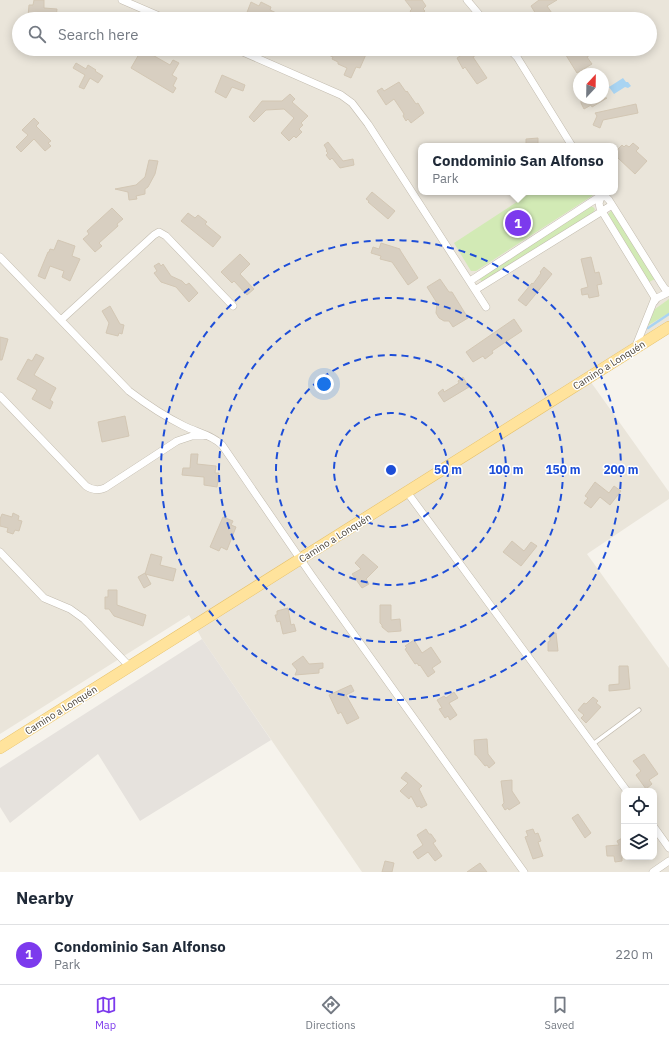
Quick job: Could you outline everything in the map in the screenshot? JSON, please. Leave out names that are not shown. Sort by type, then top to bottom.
[{"type":"main road","name":"Camino a Lonquén","points":[[0,748],[669,327]]},
{"type":"street","points":[[122,0],[150,12]]},
{"type":"street","points":[[467,0],[477,12]]},
{"type":"street","points":[[252,56],[332,91],[352,103],[368,124],[486,307]]},
{"type":"street","points":[[515,56],[570,143]]},
{"type":"street","points":[[470,281],[598,195]]},
{"type":"street","points":[[601,195],[599,203],[602,211],[653,293],[654,302]]},
{"type":"street","points":[[603,195],[609,200],[661,283],[669,292],[657,298],[654,302],[634,349]]},
{"type":"street","points":[[476,290],[612,205]]},
{"type":"street","points":[[61,320],[154,234],[159,232],[166,236],[233,306]]},
{"type":"street","points":[[0,257],[129,391],[170,418],[216,440],[226,449],[301,559],[524,872]]},
{"type":"street","points":[[0,396],[86,486],[94,490],[105,488],[177,441],[192,436],[205,436]]},
{"type":"street","points":[[407,492],[625,788]]},
{"type":"street","points":[[0,552],[44,598],[70,609],[84,619],[130,667]]},
{"type":"street","points":[[657,831],[669,848]]},
{"type":"street","points":[[653,872],[669,861]]},
{"type":"lane","points":[[592,744],[639,710]]},
{"type":"shaded area","points":[[0,0],[669,0],[669,325],[588,378],[669,492],[669,499],[587,554],[669,668],[669,872],[362,872],[202,639],[189,615],[0,734]]},
{"type":"shaded area","points":[[202,639],[271,740],[140,821],[98,754],[10,823],[0,807],[0,768]]},
{"type":"green space","points":[[527,195],[592,195],[476,271],[471,271],[454,243]]},
{"type":"green space","points":[[590,206],[595,209],[593,213],[483,282],[479,279]]},
{"type":"green space","points":[[613,211],[655,279],[649,282],[608,214]]},
{"type":"green space","points":[[669,299],[669,313],[647,326],[655,309]]},
{"type":"water","points":[[623,78],[631,86],[628,88],[625,87],[614,94],[609,87]]},
{"type":"building","points":[[34,0],[44,0],[44,8],[57,9],[57,12],[28,12],[29,5],[33,5]]},
{"type":"building","points":[[405,0],[422,0],[426,6],[423,9],[425,11],[424,12],[411,12],[412,9]]},
{"type":"building","points":[[539,0],[557,0],[547,6],[551,12],[535,12],[531,6]]},
{"type":"building","points":[[251,2],[259,6],[261,2],[271,7],[270,10],[274,12],[247,12]]},
{"type":"building","points":[[138,56],[154,56],[170,65],[173,60],[179,63],[172,75],[177,78],[173,86],[176,88],[173,93],[131,68]]},
{"type":"building","points":[[331,56],[365,56],[360,68],[356,67],[351,78],[344,75],[347,68],[338,64],[338,62],[332,59],[333,57]]},
{"type":"building","points":[[460,56],[474,56],[473,57],[487,78],[477,84],[465,67],[463,69],[457,58]]},
{"type":"building","points":[[566,56],[588,56],[587,57],[592,64],[585,68],[574,68]]},
{"type":"building","points":[[76,63],[86,69],[88,65],[103,76],[98,83],[90,78],[84,89],[79,87],[85,75],[73,68]]},
{"type":"building","points":[[222,75],[245,85],[243,91],[232,87],[226,98],[215,92]]},
{"type":"building","points":[[399,82],[416,104],[418,103],[424,113],[411,123],[408,119],[406,121],[403,116],[404,114],[394,99],[386,105],[377,91],[382,88],[384,91]]},
{"type":"building","points":[[290,94],[295,99],[292,102],[308,116],[301,123],[303,125],[299,129],[302,132],[296,138],[294,136],[289,141],[281,133],[294,118],[284,109],[266,110],[254,122],[249,117],[262,101],[282,101]]},
{"type":"building","points":[[582,104],[597,104],[592,107],[591,105],[584,109]]},
{"type":"building","points":[[636,104],[638,113],[603,120],[600,128],[593,125],[597,116],[595,113]]},
{"type":"building","points":[[34,118],[39,123],[36,126],[51,141],[48,143],[51,146],[45,151],[34,139],[21,152],[16,147],[28,135],[22,130]]},
{"type":"building","points":[[538,138],[538,143],[526,143],[526,139]]},
{"type":"building","points":[[328,142],[343,161],[353,159],[354,165],[340,168],[332,158],[330,160],[326,155],[328,153],[324,145]]},
{"type":"building","points":[[633,143],[639,148],[636,151],[647,161],[635,174],[618,158],[618,149],[622,145],[624,147],[626,145],[629,147]]},
{"type":"building","points":[[149,160],[158,161],[155,174],[148,187],[145,189],[145,194],[136,196],[137,199],[129,200],[128,192],[115,189],[136,185],[145,177]]},
{"type":"building","points":[[372,192],[395,211],[388,219],[366,199]]},
{"type":"building","points":[[112,208],[123,219],[117,224],[118,226],[99,243],[102,246],[95,252],[83,239],[89,234],[87,231]]},
{"type":"building","points":[[188,213],[195,218],[198,215],[207,222],[205,224],[221,237],[213,247],[181,221]]},
{"type":"building","points":[[58,240],[75,246],[72,256],[80,259],[70,281],[62,277],[64,271],[50,266],[45,279],[38,276],[48,252],[50,249],[54,250]]},
{"type":"building","points":[[381,243],[400,249],[418,278],[408,285],[392,262],[380,259],[381,256],[371,253],[373,247],[379,249]]},
{"type":"building","points":[[240,254],[250,264],[240,274],[254,289],[247,295],[234,281],[232,283],[221,272]]},
{"type":"building","points":[[591,257],[595,273],[599,272],[602,284],[597,285],[599,296],[589,298],[588,294],[582,295],[581,289],[588,287],[581,259]]},
{"type":"building","points":[[159,263],[161,266],[163,264],[171,276],[182,281],[186,285],[189,283],[198,293],[189,302],[176,287],[161,282],[154,273],[157,271],[154,266]]},
{"type":"building","points":[[544,267],[552,274],[526,306],[518,300],[532,283],[533,284]]},
{"type":"building","points":[[440,279],[449,292],[452,292],[468,318],[453,327],[449,321],[444,321],[439,318],[436,313],[437,303],[427,287]]},
{"type":"building","points":[[110,306],[120,324],[124,325],[122,334],[119,333],[118,336],[106,333],[109,323],[102,311]]},
{"type":"building","points":[[514,319],[522,331],[492,351],[493,353],[485,359],[483,356],[473,362],[466,352]]},
{"type":"building","points":[[0,337],[8,339],[2,360],[0,360]]},
{"type":"building","points":[[36,354],[44,358],[34,375],[56,388],[50,400],[53,402],[50,409],[32,399],[37,390],[17,379],[28,359],[32,361]]},
{"type":"building","points":[[463,377],[469,387],[444,402],[438,393],[443,389],[444,392],[459,383],[458,381]]},
{"type":"building","points":[[125,416],[129,436],[102,442],[98,422]]},
{"type":"building","points":[[191,454],[198,454],[197,464],[216,466],[215,473],[219,473],[217,487],[204,485],[204,477],[182,475],[183,468],[190,468]]},
{"type":"building","points":[[595,482],[609,493],[614,486],[621,491],[610,505],[600,497],[591,508],[584,503],[588,498],[585,496]]},
{"type":"building","points":[[13,513],[19,516],[18,520],[22,521],[19,531],[15,530],[13,534],[7,532],[8,528],[0,526],[0,519],[2,514],[12,517]]},
{"type":"building","points":[[223,517],[233,521],[231,525],[236,527],[227,550],[221,547],[219,551],[210,547]]},
{"type":"building","points":[[512,541],[524,551],[531,542],[537,546],[521,566],[503,552]]},
{"type":"building","points":[[151,554],[162,557],[160,565],[176,569],[173,581],[145,574]]},
{"type":"building","points":[[363,554],[378,567],[366,579],[369,584],[362,588],[352,574],[361,569],[355,563]]},
{"type":"building","points":[[145,573],[151,584],[144,588],[138,577]]},
{"type":"building","points":[[108,590],[117,590],[117,605],[146,615],[143,626],[114,616],[109,609],[105,609],[105,597],[108,597]]},
{"type":"building","points":[[380,605],[391,605],[391,620],[400,619],[401,631],[388,632],[382,627],[380,623]]},
{"type":"building","points":[[288,608],[291,625],[294,624],[296,631],[283,634],[280,621],[277,622],[275,615],[277,615],[277,611]]},
{"type":"building","points":[[556,633],[558,651],[548,651],[550,634]]},
{"type":"building","points":[[414,640],[422,653],[431,647],[441,662],[432,668],[435,672],[428,677],[420,665],[419,666],[417,663],[415,664],[405,649],[407,648],[405,646]]},
{"type":"building","points":[[303,656],[309,664],[323,663],[323,668],[319,669],[319,673],[295,675],[297,670],[292,664]]},
{"type":"building","points":[[619,666],[628,666],[630,689],[609,691],[609,685],[619,684]]},
{"type":"building","points":[[351,685],[354,691],[346,695],[359,718],[347,724],[341,712],[338,714],[329,695]]},
{"type":"building","points":[[454,692],[458,698],[449,703],[457,715],[450,720],[448,716],[445,718],[439,709],[442,708],[437,700],[444,696],[446,698]]},
{"type":"building","points":[[593,697],[598,701],[596,703],[601,707],[586,723],[581,718],[584,715],[578,710],[584,703],[586,704]]},
{"type":"building","points":[[487,739],[488,754],[495,763],[489,768],[487,765],[485,766],[475,755],[474,740]]},
{"type":"building","points":[[644,754],[658,774],[649,780],[652,784],[647,788],[645,788],[636,775],[641,771],[633,761]]},
{"type":"building","points":[[406,772],[422,786],[419,789],[427,805],[421,808],[420,806],[417,807],[411,796],[409,799],[400,791],[408,783],[401,778]]},
{"type":"building","points":[[512,780],[512,791],[520,803],[509,810],[508,808],[505,810],[502,805],[504,803],[501,781]]},
{"type":"building","points":[[578,814],[591,833],[585,838],[572,818]]},
{"type":"building","points":[[426,829],[436,841],[433,843],[442,856],[435,861],[428,852],[418,859],[413,852],[423,845],[417,835]]},
{"type":"building","points":[[533,829],[535,834],[538,833],[541,841],[538,842],[543,856],[533,859],[525,837],[528,836],[526,831]]},
{"type":"building","points":[[621,839],[622,861],[615,862],[614,856],[607,856],[606,846],[619,845],[617,841]]},
{"type":"building","points":[[385,861],[394,863],[392,872],[382,872]]},
{"type":"building","points":[[480,863],[487,872],[467,872]]},
{"type":"waterway","points":[[648,328],[669,314]]},
{"type":"place","name":"Condominio San Alfonso","points":[[518,223]]}]
